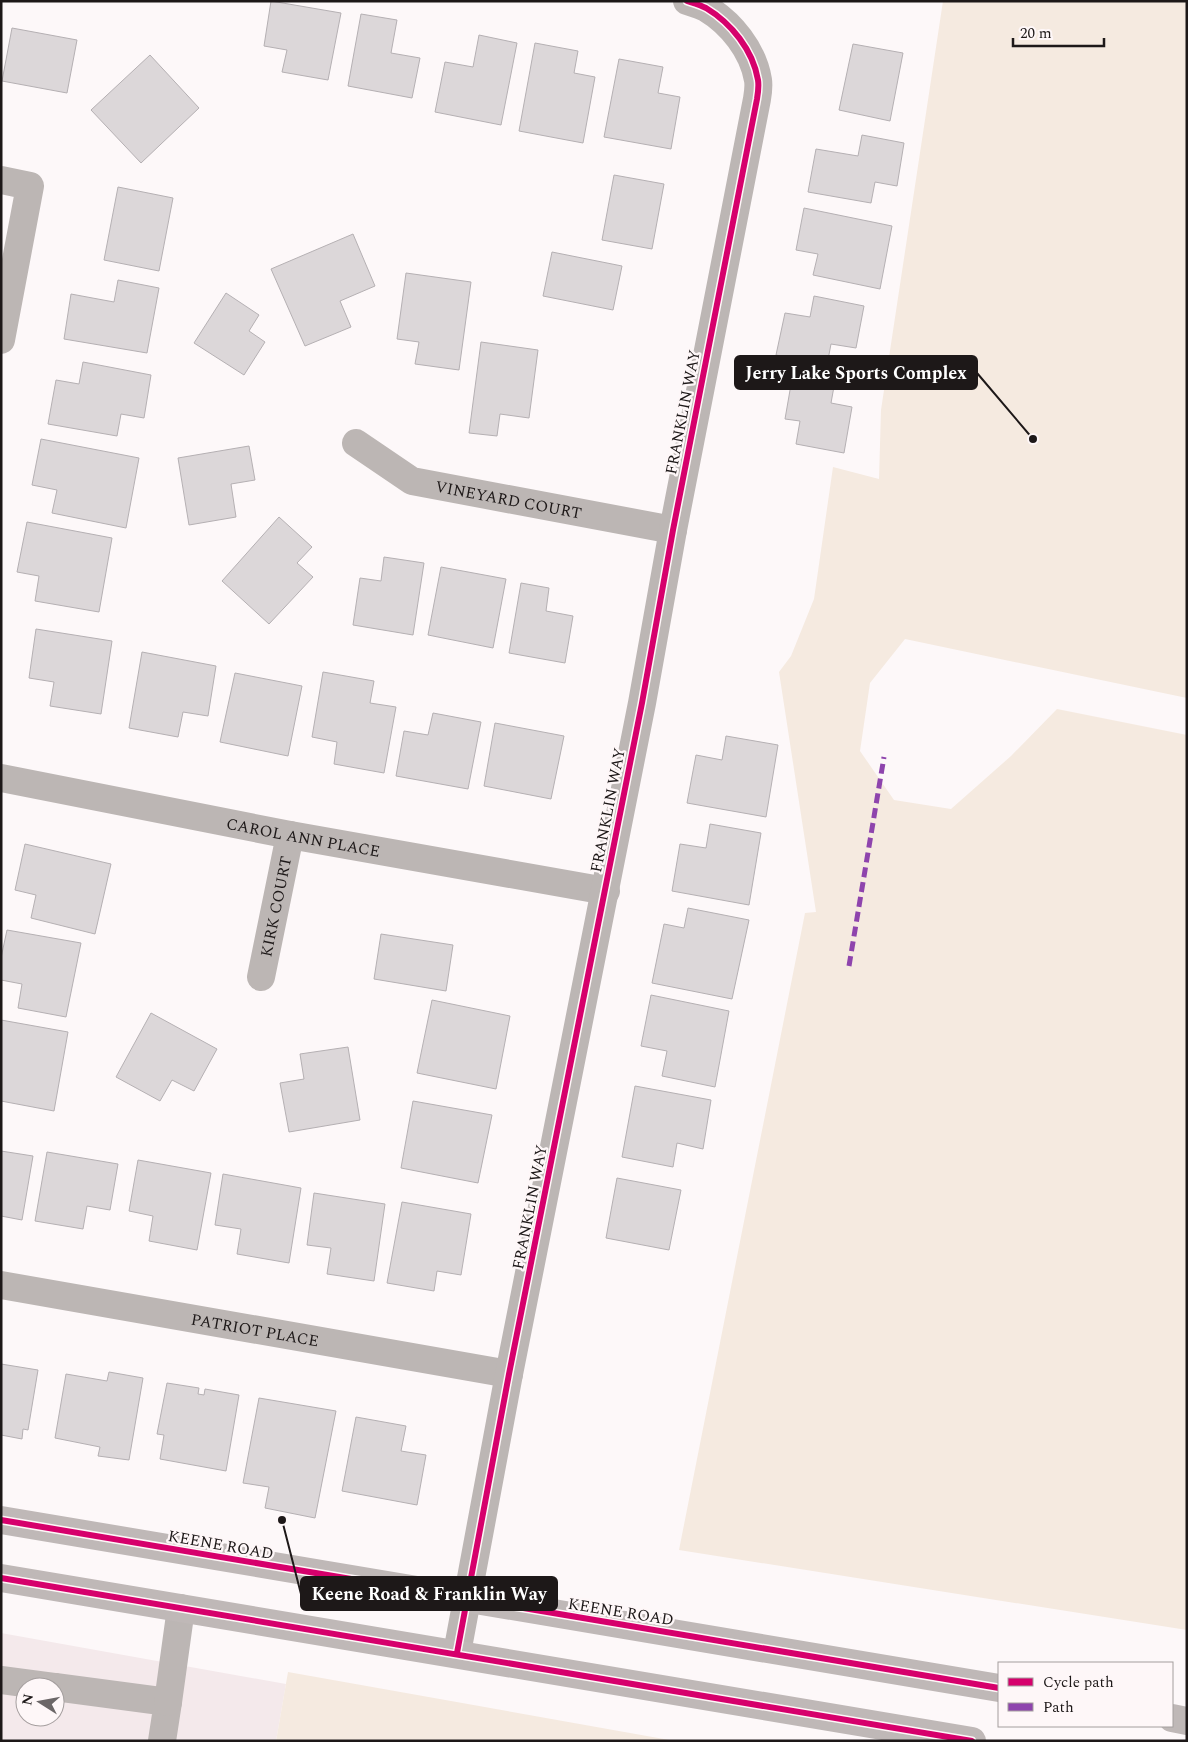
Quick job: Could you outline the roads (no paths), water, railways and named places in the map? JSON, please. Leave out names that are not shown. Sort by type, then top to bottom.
[{"type":"main road","name":"KEENE ROAD","points":[[1,1520],[466,1600],[998,1688]]},
{"type":"main road","points":[[1,1578],[972,1741]]},
{"type":"main road","points":[[1173,1718],[1187,1721]]},
{"type":"street","name":"FRANKLIN WAY","points":[[456,1653],[509,1374],[606,891],[673,530],[757,100],[758,80],[751,57],[737,35],[722,20],[704,7],[687,1]]},
{"type":"street","points":[[1,180],[30,186],[1,340]]},
{"type":"street","name":"VINEYARD COURT","points":[[356,443],[412,481],[673,530]]},
{"type":"street","name":"CAROL ANN PLACE","points":[[1,778],[290,835],[606,891]]},
{"type":"street","name":"KIRK COURT","points":[[261,977],[290,835]]},
{"type":"street","name":"PATRIOT PLACE","points":[[1,1285],[509,1374]]},
{"type":"street","points":[[162,1741],[181,1608]]},
{"type":"street","points":[[1,1680],[15,1682]]},
{"type":"street","points":[[65,1688],[168,1702]]},
{"type":"place","name":"Jerry Lake Sports Complex","points":[[1033,439]]},
{"type":"place","name":"Keene Road & Franklin Way","points":[[282,1520]]}]
